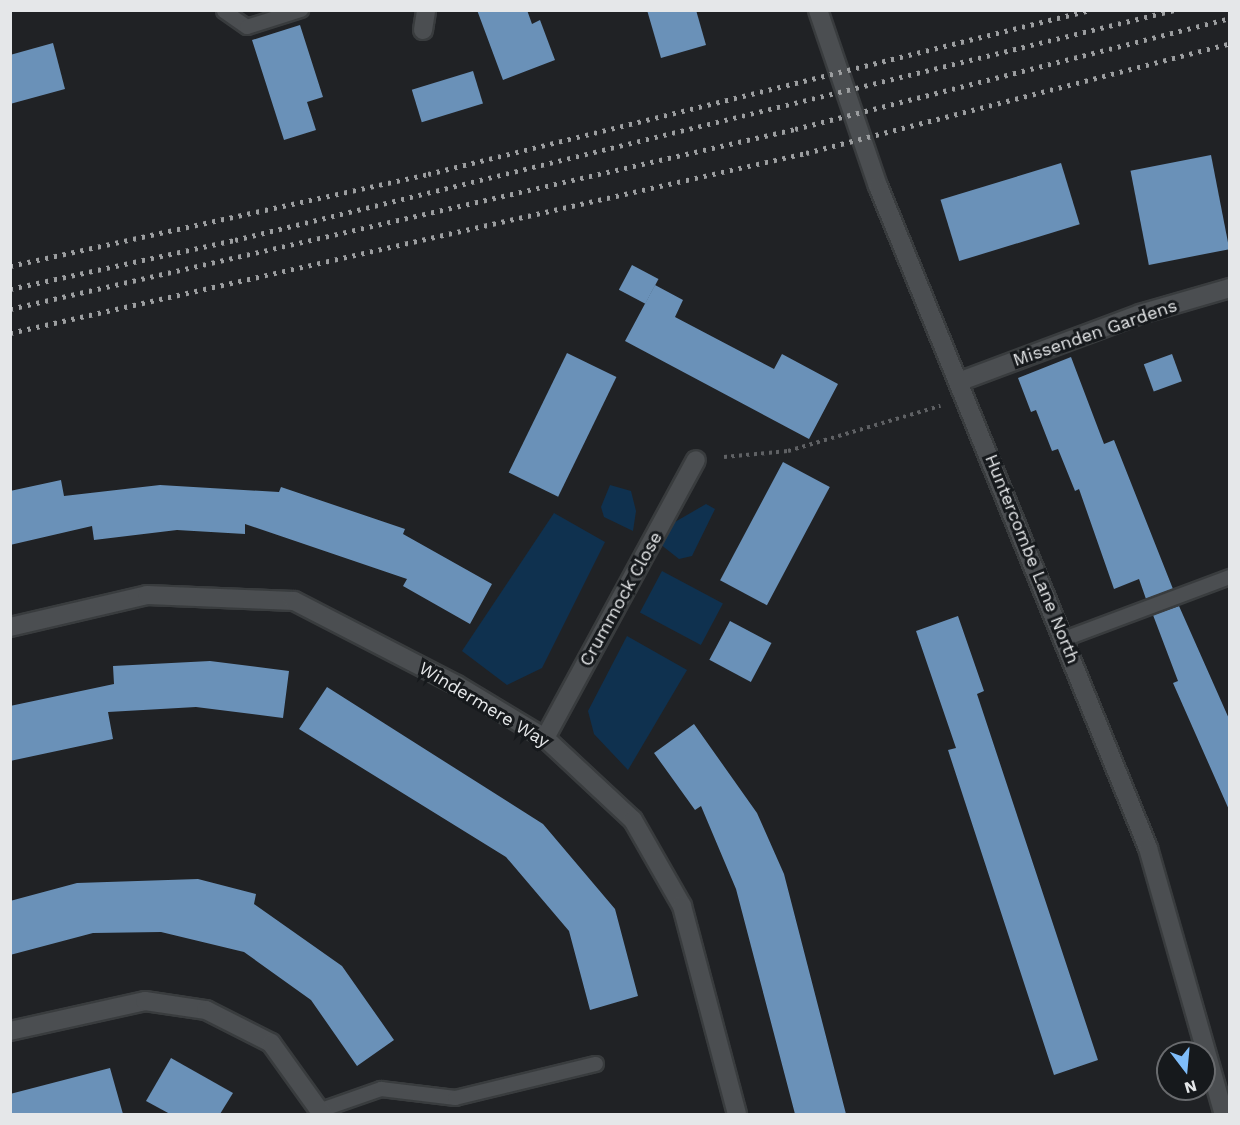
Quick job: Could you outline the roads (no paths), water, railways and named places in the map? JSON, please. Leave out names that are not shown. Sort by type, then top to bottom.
[{"type":"street","points":[[423,30],[426,10]]},
{"type":"street","name":"Huntercombe Lane North","points":[[818,10],[878,186],[963,388],[1148,848],[1224,1114]]},
{"type":"street","name":"Missenden Gardens","points":[[963,388],[1140,314],[1230,288]]},
{"type":"street","name":"Crummock Close","points":[[545,738],[696,460]]},
{"type":"street","name":"Windermere Way","points":[[10,627],[147,595],[294,601],[457,685],[545,738],[633,820],[682,906],[737,1114]]},
{"type":"street","points":[[10,1031],[145,1001],[206,1010],[271,1043],[321,1112]]},
{"type":"lane","points":[[224,11],[247,27],[301,10]]},
{"type":"lane","points":[[1064,639],[1230,577]]},
{"type":"lane","points":[[321,1112],[381,1089],[455,1098],[596,1064]]},
{"type":"railway","points":[[10,266],[428,174],[1090,10]]},
{"type":"railway","points":[[10,289],[235,240],[1174,10]]},
{"type":"railway","points":[[10,309],[795,129],[1230,18]]},
{"type":"railway","points":[[10,333],[806,153],[1230,43]]}]
